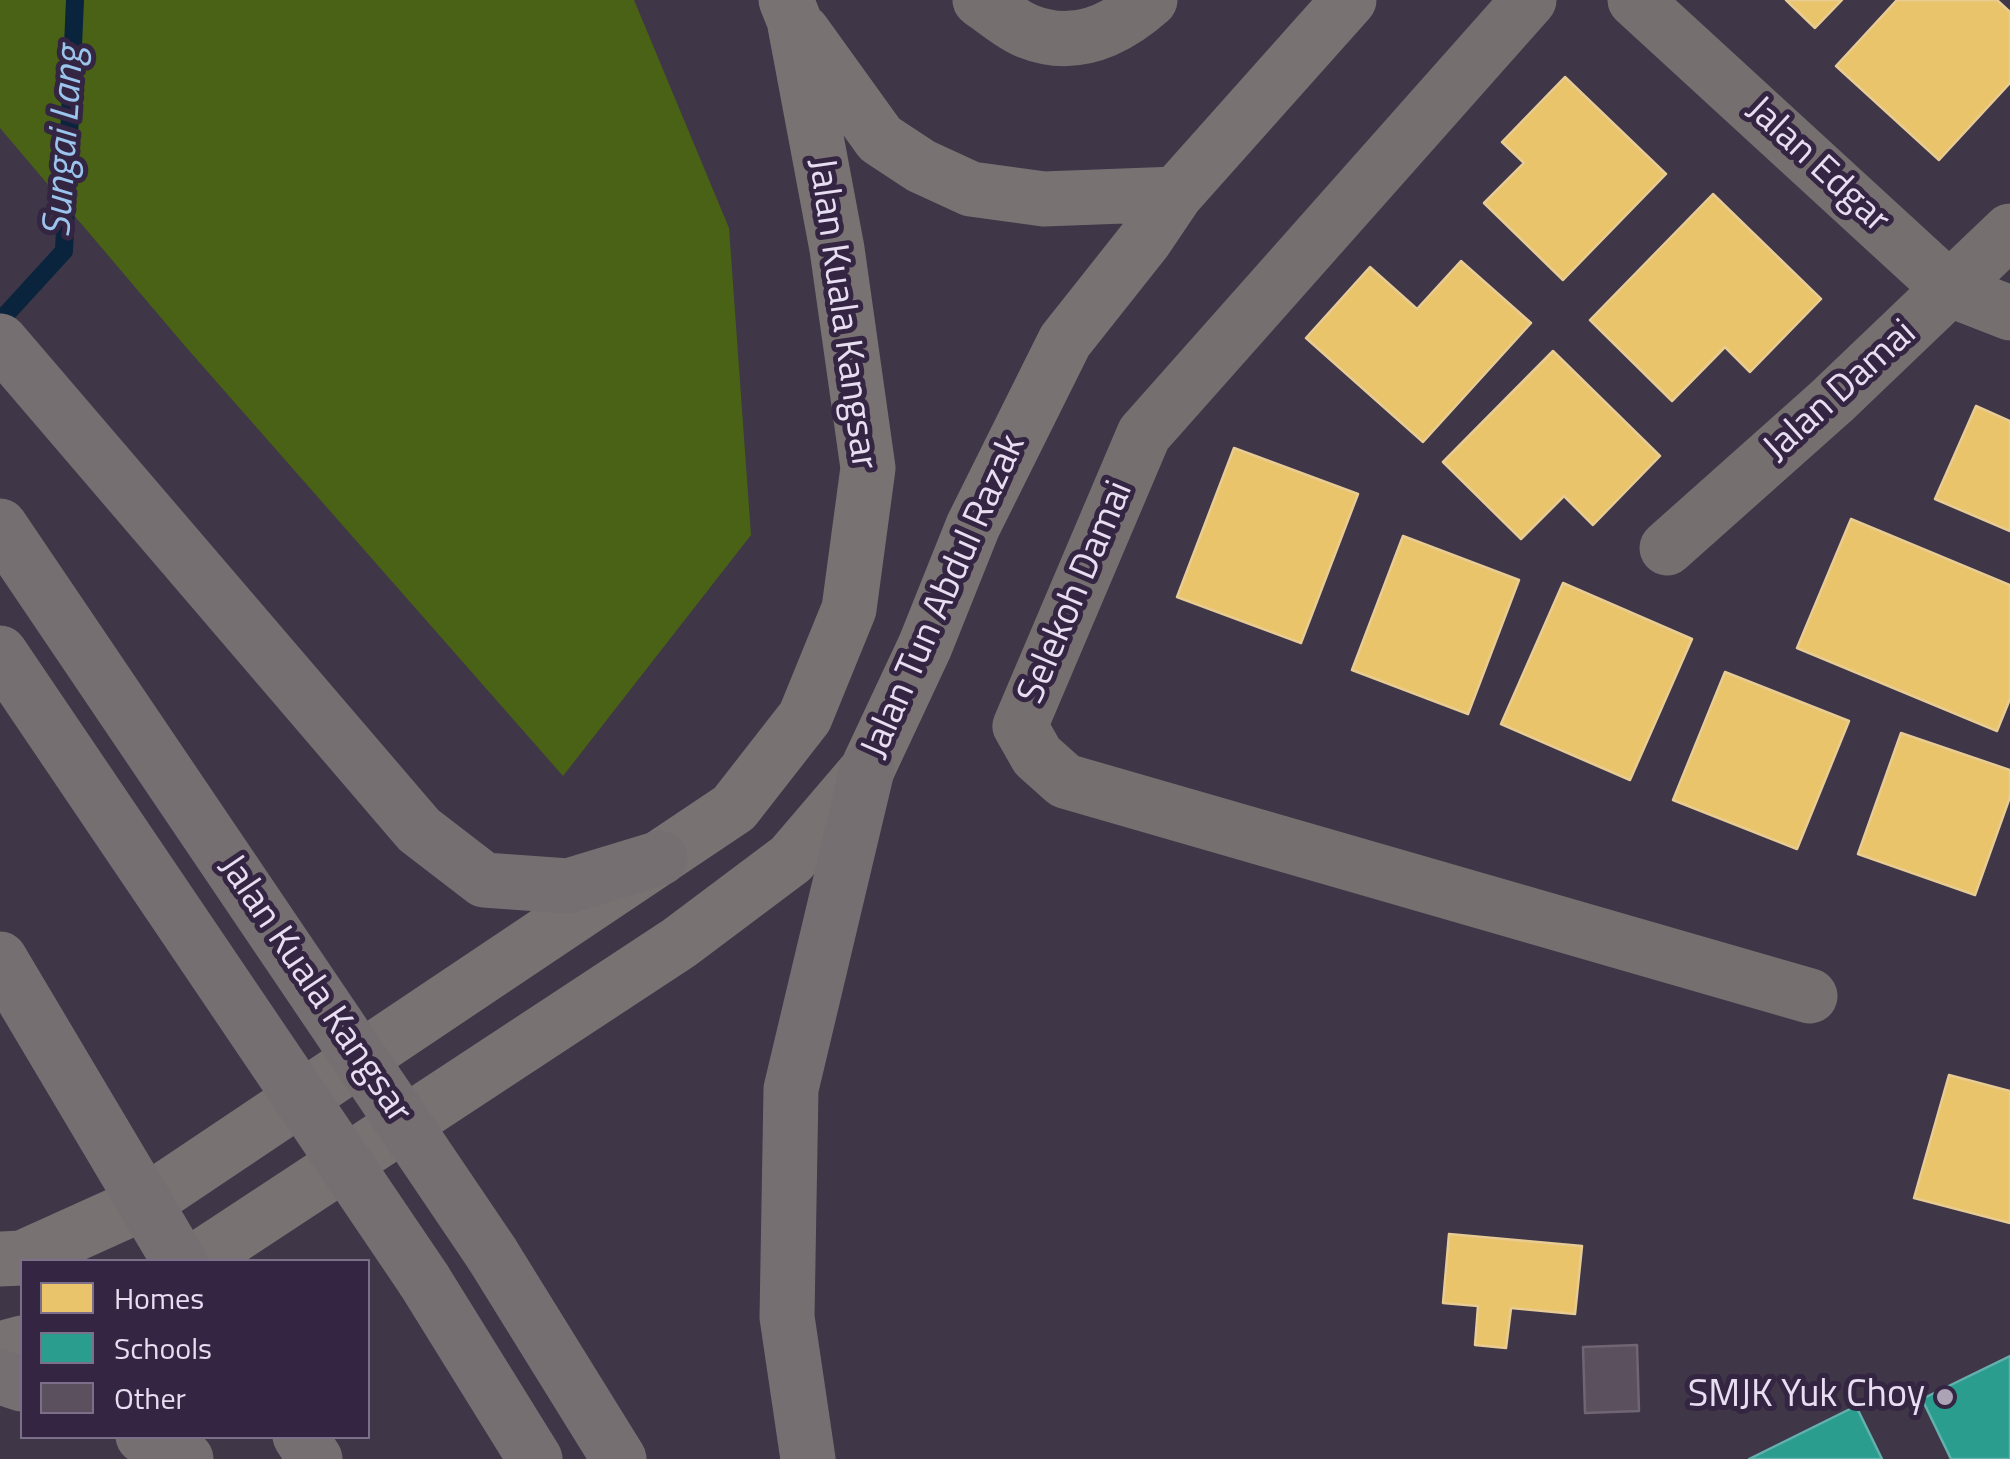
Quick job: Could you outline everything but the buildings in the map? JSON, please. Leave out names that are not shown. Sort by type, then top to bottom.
[{"type":"highway","points":[[0,341],[419,830],[484,880],[568,886],[660,858]]},
{"type":"highway","name":"Jalan Kuala Kangsar","points":[[0,526],[492,1254],[619,1459]]},
{"type":"highway","name":"Jalan Kuala Kangsar","points":[[0,653],[424,1280],[535,1459]]},
{"type":"highway","points":[[808,1459],[787,1317],[792,1089],[867,770]]},
{"type":"highway","points":[[0,959],[178,1259]]},
{"type":"highway","points":[[149,1439],[186,1459]]},
{"type":"main road","name":"Jalan Tun Abdul Razak","points":[[199,1259],[679,943],[791,859],[867,770],[973,526],[1065,341],[1176,194],[1350,0]]},
{"type":"main road","points":[[790,10],[880,140],[921,166],[971,189],[1044,199],[1176,194]]},
{"type":"main road","name":"Jalan Kuala Kangsar","points":[[146,1202],[734,808],[805,717],[849,608],[868,468],[837,249],[790,10]]},
{"type":"main road","points":[[0,1259],[22,1258],[146,1202]]},
{"type":"street","points":[[980,0],[1023,30],[1046,37],[1107,32],[1150,0]]},
{"type":"street","name":"Selekoh Damai","points":[[1528,0],[1144,434],[1020,726],[1036,756],[1065,780],[1810,996]]},
{"type":"street","name":"Jalan Edgar","points":[[1635,0],[1952,290],[2010,313]]},
{"type":"street","name":"Jalan Damai","points":[[1667,548],[1952,290],[2010,231]]},
{"type":"green space","points":[[0,0],[634,0],[729,228],[751,535],[563,776],[185,346],[0,128]]},
{"type":"waterway","name":"Sungai Lang","points":[[0,321],[64,251],[75,0]]},
{"type":"place","name":"SMJK Yuk Choy","points":[[1945,1397]]}]
